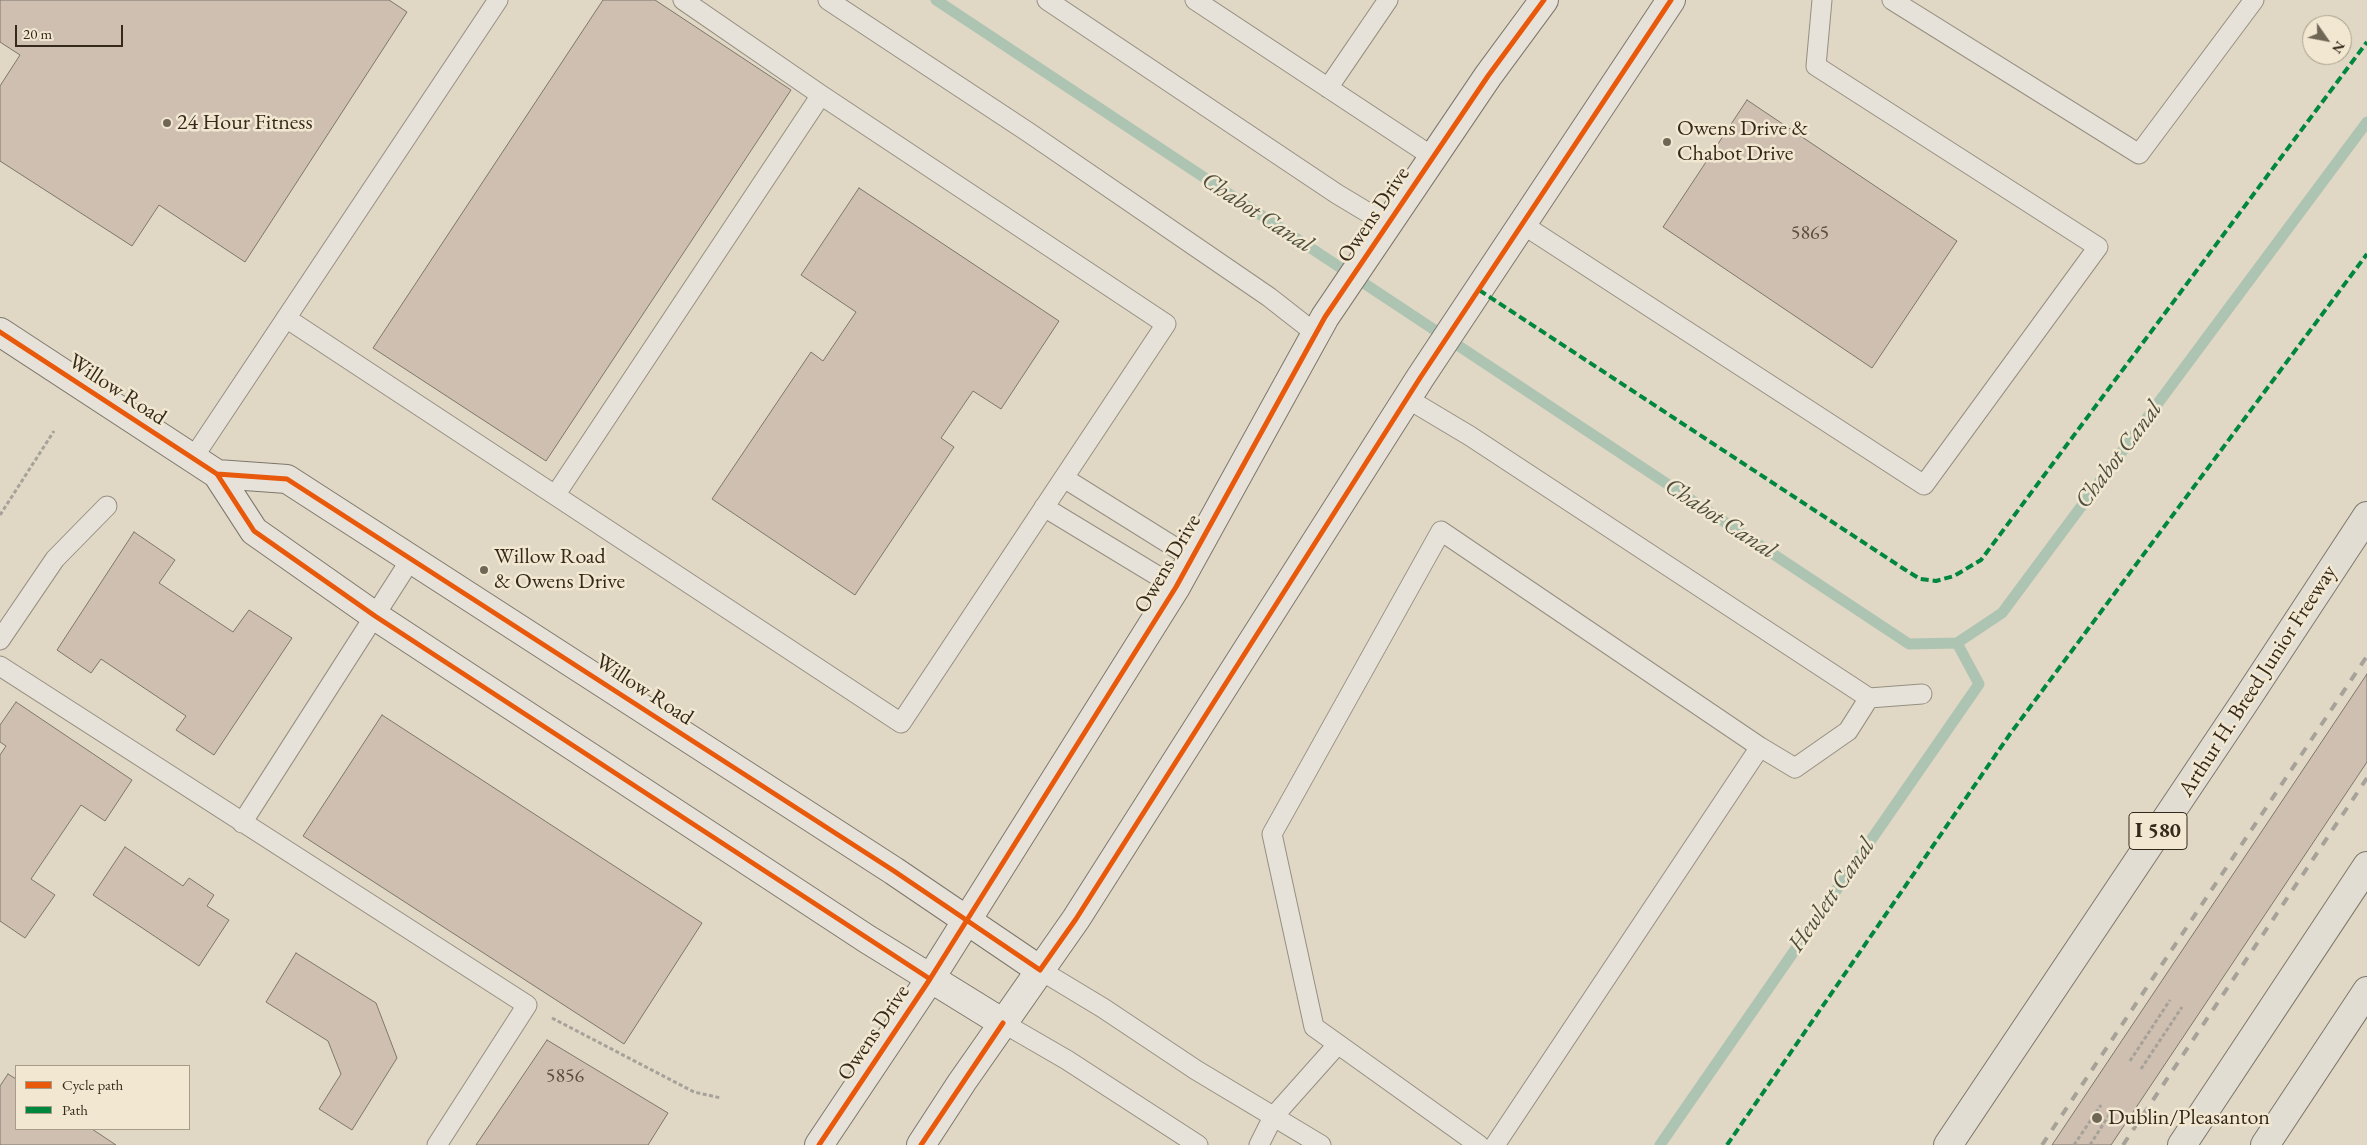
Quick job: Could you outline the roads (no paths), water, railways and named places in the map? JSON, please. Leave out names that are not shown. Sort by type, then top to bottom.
[{"type":"highway","name":"Arthur H. Breed Junior Freeway","points":[[1948,1145],[2367,516]]},
{"type":"highway","points":[[2182,1145],[2367,866]]},
{"type":"highway","points":[[2266,1145],[2367,991]]},
{"type":"street","name":"Owens Drive","points":[[819,1145],[930,979],[1176,587],[1320,325],[1488,76],[1544,0]]},
{"type":"street","points":[[921,1145],[1076,919],[1414,388],[1671,0]]},
{"type":"street","name":"Willow Road","points":[[0,332],[217,474],[254,531],[375,616],[930,979],[1003,1023]]},
{"type":"street","name":"Willow Road","points":[[217,474],[288,479],[894,872],[1040,970]]},
{"type":"lane","points":[[193,458],[498,0]]},
{"type":"lane","points":[[286,318],[556,494],[901,723],[1166,324],[820,95],[683,0]]},
{"type":"lane","points":[[828,0],[1028,132],[1269,297],[1320,325]]},
{"type":"lane","points":[[1047,0],[1337,194],[1384,228]]},
{"type":"lane","points":[[1195,0],[1433,157]]},
{"type":"lane","points":[[1328,88],[1388,0]]},
{"type":"lane","points":[[1522,224],[1924,485],[2098,247],[1816,66],[1822,0]]},
{"type":"lane","points":[[1892,0],[2139,154],[2254,0]]},
{"type":"lane","points":[[556,494],[820,95]]},
{"type":"lane","points":[[1414,388],[1470,436],[1869,698],[1922,694]]},
{"type":"lane","points":[[1064,478],[1192,558]]},
{"type":"lane","points":[[0,640],[55,559],[107,506]]},
{"type":"lane","points":[[1044,507],[1176,587]]},
{"type":"lane","points":[[1479,1145],[1314,1027],[1272,834],[1441,531],[1760,747],[1795,768],[1848,731],[1869,698]]},
{"type":"lane","points":[[242,823],[411,559]]},
{"type":"lane","points":[[0,666],[527,1005],[437,1145]]},
{"type":"lane","points":[[1496,1145],[1760,747]]},
{"type":"lane","points":[[1040,970],[1273,1117],[1321,1145]]},
{"type":"lane","points":[[1003,1023],[1067,1060],[1198,1145]]},
{"type":"lane","points":[[1259,1145],[1273,1117],[1338,1044]]},
{"type":"waterway","name":"Chabot Canal","points":[[936,0],[1909,644],[1957,643],[2002,613],[2367,122]]},
{"type":"waterway","name":"Hewlett Canal","points":[[1660,1145],[1979,684],[1957,643]]},
{"type":"railway","points":[[2042,1145],[2367,656]]},
{"type":"railway","points":[[2123,1145],[2367,778]]},
{"type":"place","name":"24 Hour Fitness","points":[[167,123]]},
{"type":"place","name":"Owens Drive & Chabot Drive","points":[[1667,142]]},
{"type":"place","name":"Willow Road & Owens Drive","points":[[484,570]]},
{"type":"place","name":"Dublin/Pleasanton","points":[[2097,1118]]}]
